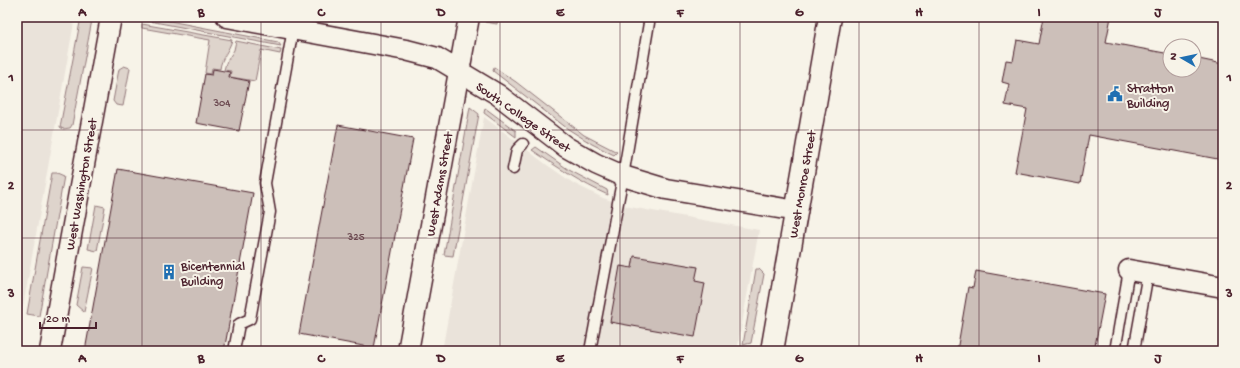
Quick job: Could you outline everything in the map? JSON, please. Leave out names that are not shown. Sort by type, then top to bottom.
[{"type":"street","name":"West Washington Street","points":[[50,351],[111,17]]},
{"type":"street","name":"South College Street","points":[[227,17],[431,56],[498,94],[566,147],[596,164],[623,176],[666,189],[796,211]]},
{"type":"street","name":"West Adams Street","points":[[408,351],[469,17]]},
{"type":"street","name":"West Monroe Street","points":[[772,351],[830,17]]},
{"type":"street","points":[[1138,271],[1223,287]]},
{"type":"lane","points":[[590,351],[623,176],[650,17]]},
{"type":"lane","points":[[234,351],[239,324],[250,319],[270,212],[265,183],[293,29]]},
{"type":"lane","points":[[513,169],[517,150],[523,144]]},
{"type":"lane","points":[[1115,351],[1138,271]]},
{"type":"lane","points":[[1134,351],[1138,271]]},
{"type":"shaded area","points":[[17,17],[75,17],[17,340]]},
{"type":"shaded area","points":[[81,17],[91,17],[92,20],[72,125],[70,128],[63,129],[60,127]]},
{"type":"shaded area","points":[[486,17],[498,17],[497,24],[485,22]]},
{"type":"shaded area","points":[[159,19],[278,42],[281,46],[144,20]]},
{"type":"shaded area","points":[[142,24],[232,40],[222,61],[220,69],[212,68],[211,74],[205,73],[210,40],[142,28]]},
{"type":"shaded area","points":[[236,41],[281,50],[280,54],[261,50],[255,81],[230,77],[231,71],[224,70],[226,63],[234,50]]},
{"type":"shaded area","points":[[124,66],[130,68],[123,106],[116,105],[113,101],[119,69]]},
{"type":"shaded area","points":[[494,67],[516,82],[584,135],[617,152],[614,155],[592,144],[568,129],[493,71]]},
{"type":"shaded area","points":[[470,107],[479,114],[453,256],[444,255]]},
{"type":"shaded area","points":[[485,108],[516,131],[516,137],[484,113]]},
{"type":"shaded area","points":[[484,117],[573,183],[603,198],[630,207],[759,230],[737,351],[442,351]]},
{"type":"shaded area","points":[[536,147],[569,170],[607,190],[608,195],[560,169],[532,150]]},
{"type":"shaded area","points":[[52,173],[57,173],[64,176],[39,316],[27,314]]},
{"type":"shaded area","points":[[96,205],[105,207],[97,251],[88,249]]},
{"type":"shaded area","points":[[83,267],[93,268],[84,312],[76,305]]},
{"type":"shaded area","points":[[756,269],[759,269],[764,274],[751,343],[743,345]]},
{"type":"building","name":"Stratton Building","points":[[1044,17],[1111,17],[1106,42],[1162,52],[1162,78],[1202,78],[1202,60],[1223,64],[1223,160],[1089,135],[1080,184],[1015,172],[1027,109],[1005,105],[1009,84],[1002,82],[1006,60],[1013,61],[1017,40],[1039,44]]},
{"type":"building","points":[[213,69],[230,72],[229,77],[249,81],[239,131],[196,123],[205,74],[212,75]]},
{"type":"building","points":[[338,125],[413,139],[374,348],[299,334]]},
{"type":"building","name":"Bicentennial Building","points":[[118,169],[253,193],[224,351],[85,351]]},
{"type":"building","points":[[634,256],[698,267],[695,281],[705,283],[695,337],[610,322],[620,266],[632,268]]},
{"type":"building","points":[[976,271],[1105,294],[1094,351],[957,351],[968,287],[973,288]]},
{"type":"place","name":"Stratton Building","points":[[1115,94]]},
{"type":"place","name":"Bicentennial Building","points":[[169,272]]}]
